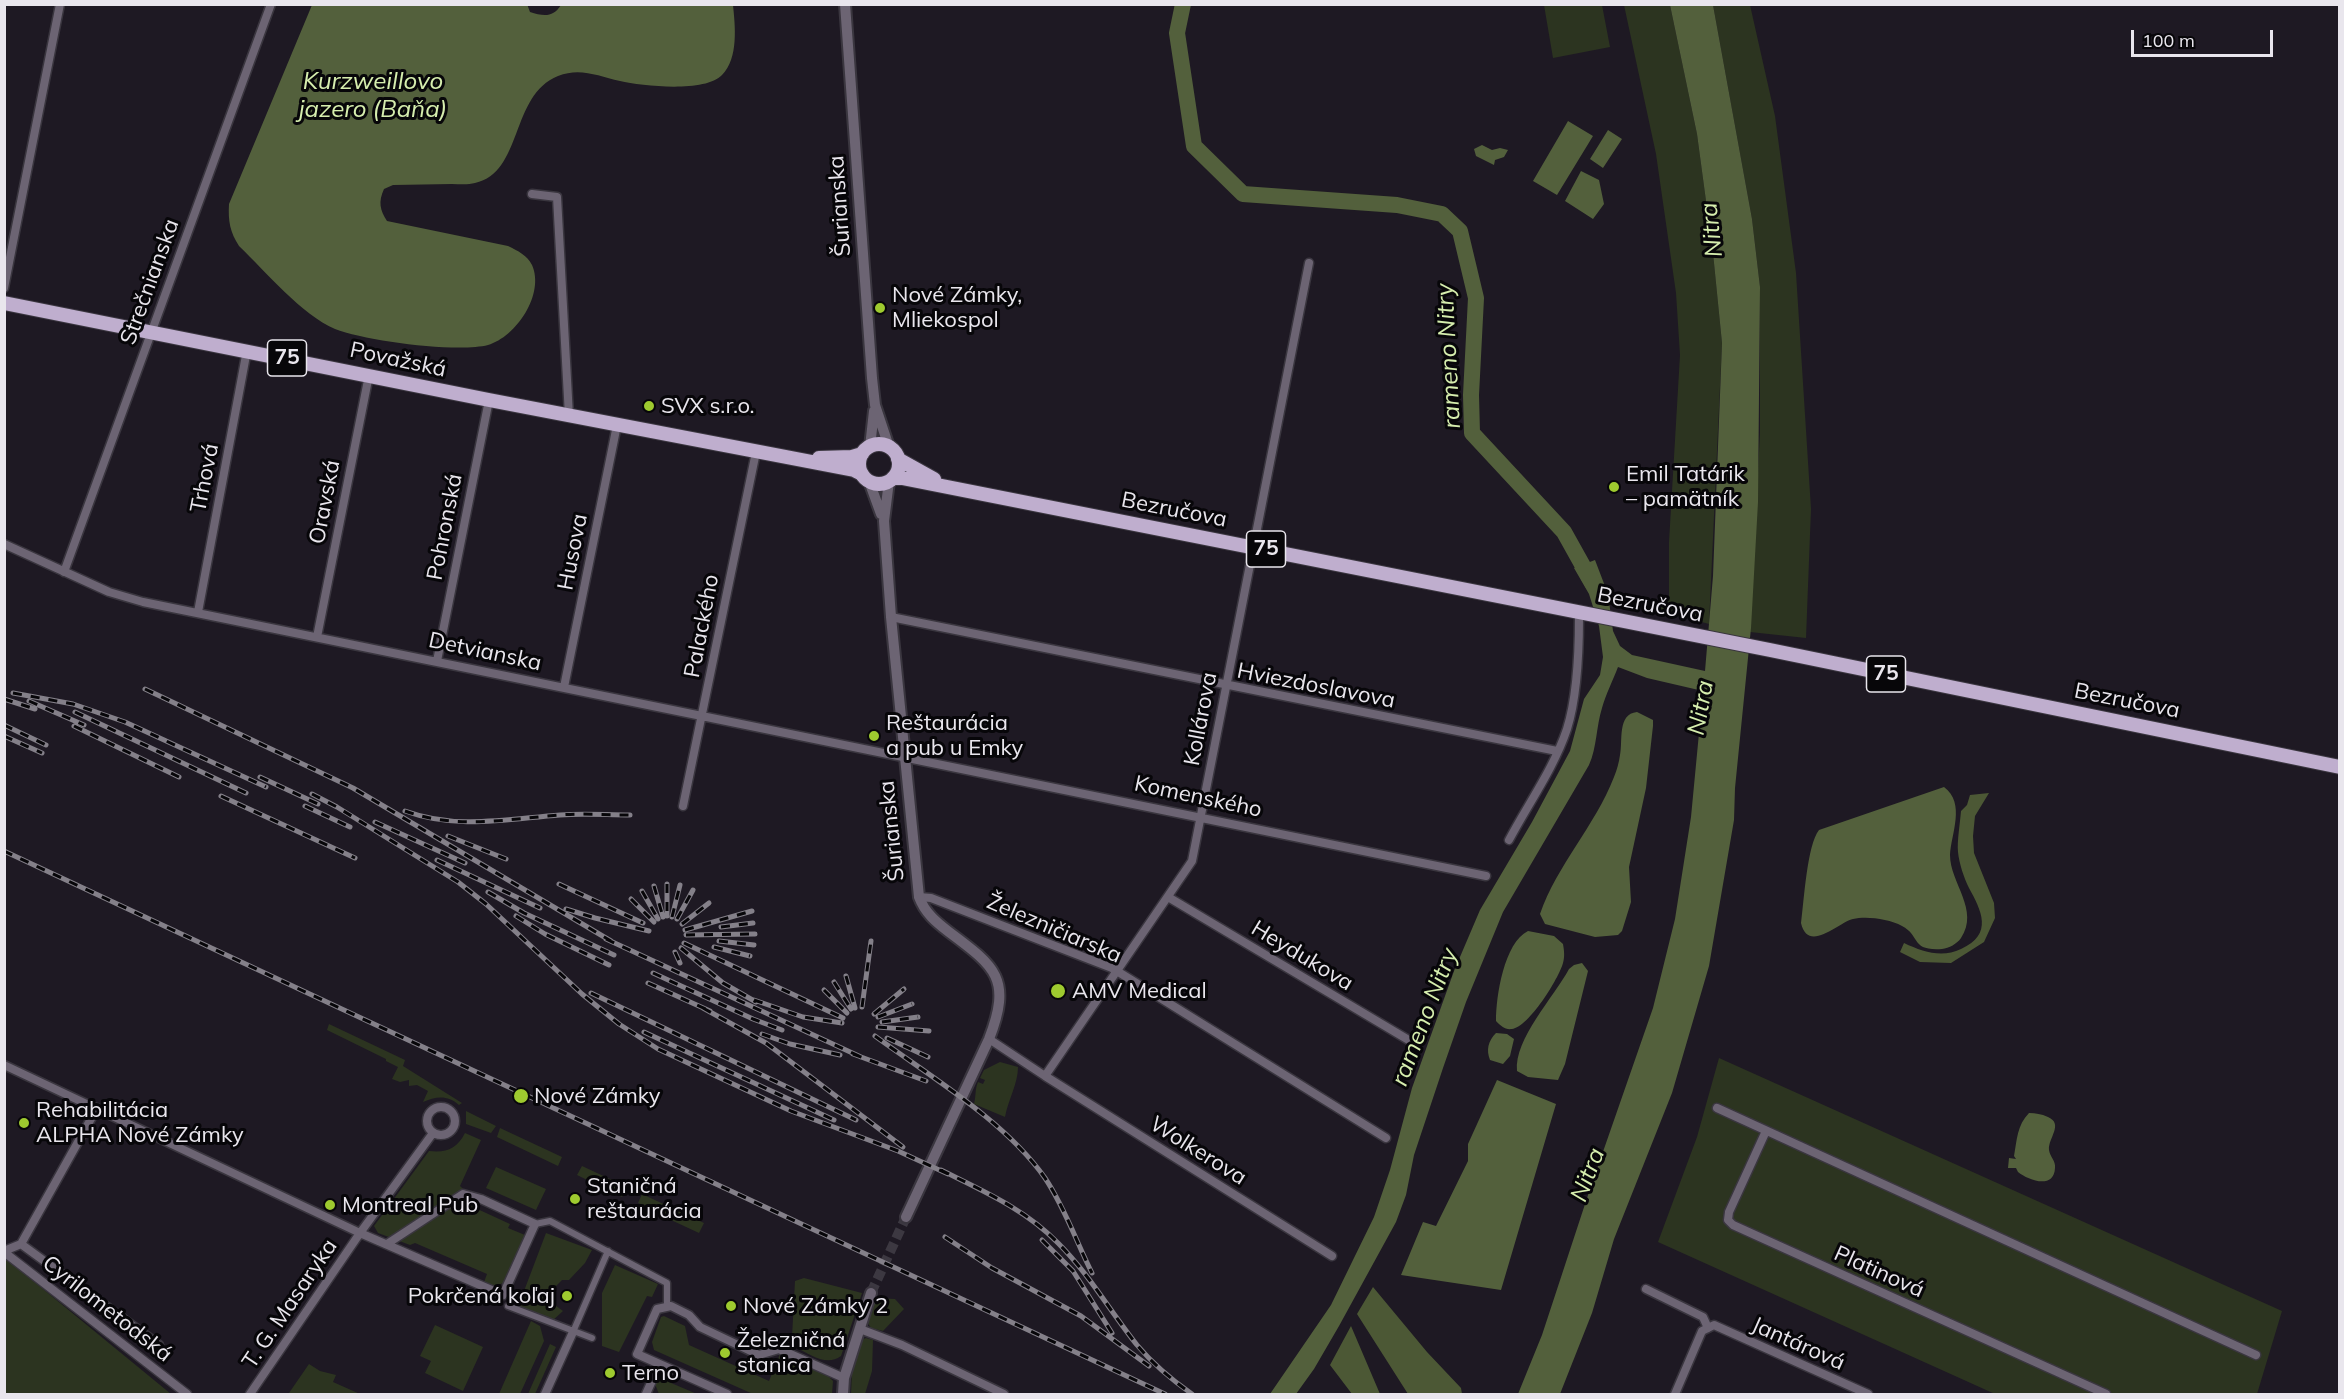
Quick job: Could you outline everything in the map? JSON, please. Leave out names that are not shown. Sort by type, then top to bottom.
[{"type":"main road","name":"Považská","points":[[4,303],[569,416],[617,425],[655,427],[783,458],[854,470],[865,478]]},
{"type":"main road","name":"75","points":[[866,450],[880,444],[889,447]]},
{"type":"main road","name":"Bezručova","points":[[889,447],[898,459],[952,488]]},
{"type":"main road","name":"Považská","points":[[783,458],[841,458],[866,450]]},
{"type":"main road","points":[[865,478],[859,464],[866,450]]},
{"type":"main road","points":[[891,479],[898,469],[898,459]]},
{"type":"main road","name":"Bezručova","points":[[865,478],[879,484],[891,479],[952,488],[1253,547],[1583,617],[1681,632],[2340,767]]},
{"type":"street","points":[[4,288],[60,4]]},
{"type":"street","name":"Strečnianska","points":[[64,572],[271,4]]},
{"type":"street","name":"Šurianska","points":[[844,4],[875,405],[889,447]]},
{"type":"street","points":[[532,194],[557,197],[569,416]]},
{"type":"street","name":"Kollárova","points":[[1045,1076],[1118,973],[1192,861],[1310,263]]},
{"type":"street","name":"Trhová","points":[[198,612],[247,350]]},
{"type":"street","name":"Oravská","points":[[317,637],[369,375]]},
{"type":"street","name":"Pohronská","points":[[437,660],[489,400]]},
{"type":"street","name":"Šurianska","points":[[866,450],[875,405]]},
{"type":"street","name":"Husova","points":[[564,687],[617,425]]},
{"type":"street","name":"Palackého","points":[[683,806],[756,452]]},
{"type":"street","name":"Šurianska","points":[[865,478],[884,521]]},
{"type":"street","name":"Šurianska","points":[[891,479],[884,521],[903,756],[919,897],[932,918],[980,955],[993,971],[999,988],[1000,1003],[998,1016],[964,1097],[906,1217]]},
{"type":"street","name":"Detvianska","points":[[4,544],[125,598],[903,756]]},
{"type":"street","name":"Hviezdoslavova","points":[[891,617],[1557,752]]},
{"type":"street","points":[[1509,840],[1567,729],[1572,707],[1583,617]]},
{"type":"street","name":"Komenského","points":[[903,756],[1486,876]]},
{"type":"street","name":"Železničiarska","points":[[919,897],[931,898],[1118,973],[1386,1138]]},
{"type":"street","name":"Heydukova","points":[[1168,897],[1417,1045]]},
{"type":"street","points":[[989,1039],[1045,1076]]},
{"type":"street","points":[[4,1065],[360,1233],[504,1295],[535,1224]]},
{"type":"street","name":"Wolkerova","points":[[1045,1076],[1332,1256]]},
{"type":"street","points":[[4,1252],[21,1244],[97,1108]]},
{"type":"street","points":[[1717,1108],[2256,1355]]},
{"type":"street","name":"Platinová","points":[[1766,1131],[1729,1212],[1728,1220],[1733,1225],[2106,1395]]},
{"type":"street","name":"T. G. Masaryka","points":[[250,1395],[360,1233],[433,1133]]},
{"type":"street","points":[[387,1244],[463,1194],[481,1199],[535,1224],[550,1221],[668,1283],[667,1306]]},
{"type":"street","points":[[21,1244],[159,1345]]},
{"type":"street","points":[[545,1395],[608,1251]]},
{"type":"street","name":"Cyrilometodská","points":[[4,1252],[187,1395]]},
{"type":"street","name":"Jantárová","points":[[1646,1289],[1703,1317],[1711,1327],[1868,1395]]},
{"type":"street","points":[[843,1395],[844,1378],[871,1293]]},
{"type":"street","points":[[508,1306],[592,1338]]},
{"type":"street","points":[[727,1395],[637,1354],[657,1309],[667,1306],[689,1315],[700,1327],[759,1354],[779,1349],[844,1378]]},
{"type":"street","points":[[1675,1395],[1702,1331],[1711,1327]]},
{"type":"street","points":[[860,1329],[904,1344],[1004,1395]]},
{"type":"street","points":[[646,1395],[659,1365]]},
{"type":"shaded area","points":[[1544,5],[1602,5],[1610,47],[1553,58]]},
{"type":"shaded area","points":[[1624,5],[1670,5],[1697,134],[1722,343],[1709,624],[1648,607],[1669,597],[1669,542],[1680,355],[1676,293],[1656,154]]},
{"type":"shaded area","points":[[1713,5],[1750,5],[1775,116],[1796,273],[1811,509],[1806,638],[1750,632],[1760,432],[1760,287],[1752,219]]},
{"type":"shaded area","points":[[1989,793],[1975,816],[1973,836],[1974,853],[1994,903],[1995,918],[1984,942],[1951,963],[1920,962],[1900,952],[1904,943],[1925,951],[1954,952],[1971,943],[1981,929],[1980,913],[1962,870],[1958,843],[1961,811],[1967,805],[1970,795]]},
{"type":"shaded area","points":[[329,1024],[405,1060],[403,1066],[462,1103],[459,1105],[451,1099],[442,1098],[423,1102],[428,1091],[417,1085],[409,1086],[409,1080],[400,1082],[392,1079],[398,1067],[327,1030]]},
{"type":"shaded area","points":[[1719,1058],[2282,1311],[2257,1394],[1995,1394],[1658,1242],[1697,1137]]},
{"type":"shaded area","points":[[1000,1062],[1018,1067],[1005,1117],[974,1104],[978,1082],[983,1084],[985,1080],[980,1078],[984,1070]]},
{"type":"shaded area","points":[[466,1111],[496,1126],[491,1133],[466,1124]]},
{"type":"shaded area","points":[[500,1128],[562,1157],[558,1166],[497,1137]]},
{"type":"shaded area","points":[[465,1133],[481,1140],[460,1186],[475,1200],[473,1207],[510,1224],[508,1228],[525,1235],[503,1283],[494,1287],[484,1282],[487,1274],[415,1243],[410,1245],[378,1233],[374,1226],[429,1151],[450,1149]]},
{"type":"shaded area","points":[[582,1166],[627,1187],[622,1197],[577,1175]]},
{"type":"shaded area","points":[[496,1167],[546,1189],[536,1210],[486,1188]]},
{"type":"shaded area","points":[[642,1194],[672,1208],[668,1217],[638,1203]]},
{"type":"shaded area","points":[[676,1210],[704,1223],[699,1233],[671,1220]]},
{"type":"shaded area","points":[[546,1233],[592,1250],[585,1263],[569,1280],[562,1280],[551,1291],[552,1303],[563,1311],[551,1322],[510,1305],[516,1293],[524,1291]]},
{"type":"shaded area","points":[[4,1257],[171,1394],[5,1394]]},
{"type":"shaded area","points":[[615,1265],[658,1284],[652,1297],[647,1296],[619,1352],[602,1346],[602,1293]]},
{"type":"shaded area","points":[[804,1278],[862,1293],[841,1356],[835,1359],[824,1360],[795,1347],[792,1337],[795,1281]]},
{"type":"shaded area","points":[[1373,1287],[1427,1352],[1461,1388],[1462,1394],[1408,1394],[1357,1314]]},
{"type":"shaded area","points":[[875,1298],[895,1299],[904,1309],[883,1331],[871,1328],[867,1322]]},
{"type":"shaded area","points":[[664,1316],[685,1326],[689,1345],[769,1381],[780,1354],[825,1373],[833,1381],[832,1394],[753,1394],[654,1350],[652,1342],[661,1317]]},
{"type":"shaded area","points":[[531,1321],[540,1326],[544,1341],[520,1394],[499,1394]]},
{"type":"shaded area","points":[[435,1325],[483,1347],[463,1391],[425,1373],[431,1361],[420,1356]]},
{"type":"shaded area","points":[[1351,1326],[1380,1394],[1352,1394],[1330,1365]]},
{"type":"shaded area","points":[[866,1338],[873,1340],[872,1371],[865,1394],[851,1394],[852,1370],[861,1340]]},
{"type":"shaded area","points":[[550,1344],[556,1347],[535,1394],[528,1394]]},
{"type":"shaded area","points":[[309,1364],[320,1371],[336,1375],[333,1382],[360,1394],[289,1393]]},
{"type":"shaded area","points":[[657,1377],[697,1394],[659,1394],[655,1384]]},
{"type":"water","name":"Kurzweillovo jazero (Baňa)","points":[[527,4],[530,12],[543,15],[555,12],[561,5],[733,5],[735,31],[731,60],[722,75],[714,81],[688,86],[643,85],[581,72],[566,73],[543,86],[532,99],[510,150],[501,165],[490,176],[469,184],[393,185],[384,189],[381,206],[387,221],[508,246],[528,259],[535,276],[535,289],[531,301],[518,324],[498,340],[488,345],[455,348],[389,341],[335,329],[310,314],[239,246],[230,226],[229,204],[312,5]]},
{"type":"water","name":"Nitra","points":[[1670,5],[1713,5],[1752,219],[1760,287],[1758,502],[1751,628],[1735,788],[1734,820],[1709,966],[1672,1093],[1614,1239],[1592,1313],[1560,1394],[1518,1394],[1542,1335],[1653,1008],[1675,919],[1691,817],[1703,691],[1647,678],[1618,667],[1602,708],[1589,765],[1503,912],[1466,1002],[1414,1155],[1406,1195],[1396,1222],[1314,1369],[1296,1394],[1270,1394],[1331,1305],[1374,1217],[1390,1170],[1412,1088],[1454,971],[1480,910],[1532,822],[1570,751],[1584,699],[1600,675],[1603,657],[1599,626],[1589,594],[1574,568],[1595,560],[1608,594],[1613,631],[1620,646],[1632,655],[1705,671],[1713,576],[1722,343],[1697,134]]},
{"type":"water","points":[[1568,121],[1593,136],[1557,195],[1533,181]]},
{"type":"water","points":[[1608,130],[1622,139],[1603,168],[1590,159]]},
{"type":"water","points":[[1482,145],[1492,150],[1500,148],[1508,150],[1504,157],[1495,160],[1494,165],[1476,156],[1474,149]]},
{"type":"water","points":[[1581,171],[1599,180],[1604,204],[1593,219],[1565,201]]},
{"type":"water","points":[[1637,712],[1653,720],[1653,726],[1646,788],[1629,867],[1631,902],[1622,931],[1618,935],[1595,937],[1545,924],[1540,914],[1547,896],[1606,795],[1618,763],[1624,723],[1626,718]]},
{"type":"water","points":[[1944,787],[1951,794],[1956,810],[1950,855],[1954,876],[1966,907],[1966,928],[1961,938],[1945,948],[1925,948],[1902,926],[1871,918],[1847,921],[1817,936],[1810,936],[1805,932],[1801,923],[1807,874],[1815,837],[1819,830]]},
{"type":"water","points":[[1528,931],[1554,936],[1563,944],[1564,960],[1556,979],[1535,1011],[1519,1026],[1507,1029],[1496,1021],[1503,971],[1513,947]]},
{"type":"water","points":[[1582,963],[1588,971],[1565,1064],[1558,1080],[1528,1077],[1517,1071],[1518,1059],[1528,1032],[1569,969]]},
{"type":"water","points":[[1496,1033],[1507,1034],[1514,1039],[1510,1056],[1503,1064],[1490,1060],[1489,1056],[1490,1042]]},
{"type":"water","points":[[1497,1080],[1556,1104],[1501,1290],[1401,1275],[1423,1222],[1436,1226],[1468,1161],[1468,1144]]},
{"type":"water","points":[[2029,1113],[2045,1116],[2055,1123],[2049,1145],[2050,1155],[2055,1163],[2054,1175],[2045,1181],[2034,1180],[2022,1175],[2016,1168],[2008,1168],[2009,1158],[2016,1159],[2014,1156],[2018,1133]]},
{"type":"waterway","name":"rameno Nitry","points":[[1183,4],[1177,33],[1194,146],[1243,194],[1397,205],[1442,214],[1460,231],[1476,298],[1471,395],[1472,433],[1564,532],[1593,584]]},
{"type":"tunnel","points":[[871,1293],[906,1217]]},
{"type":"railway","points":[[145,689],[353,788],[611,941]]},
{"type":"railway","points":[[13,693],[73,704],[125,722],[266,787]]},
{"type":"railway","points":[[4,699],[35,709]]},
{"type":"railway","points":[[29,701],[84,725]]},
{"type":"railway","points":[[75,712],[246,793]]},
{"type":"railway","points":[[4,725],[46,745]]},
{"type":"railway","points":[[74,726],[179,777]]},
{"type":"railway","points":[[4,736],[42,753]]},
{"type":"railway","points":[[260,777],[318,804]]},
{"type":"railway","points":[[312,794],[458,882],[486,904],[582,994],[619,1024],[658,1049],[791,1111],[898,1151],[948,1174]]},
{"type":"railway","points":[[221,796],[355,858]]},
{"type":"railway","points":[[305,806],[350,827]]},
{"type":"railway","points":[[405,811],[424,817],[463,822],[501,821],[569,814],[630,815]]},
{"type":"railway","points":[[375,822],[465,863]]},
{"type":"railway","points":[[448,836],[506,859]]},
{"type":"railway","points":[[4,851],[1165,1394]]},
{"type":"railway","points":[[437,860],[540,908]]},
{"type":"railway","points":[[559,884],[643,923]]},
{"type":"railway","points":[[667,884],[667,916]]},
{"type":"railway","points":[[672,917],[680,885]]},
{"type":"railway","points":[[654,886],[663,917]]},
{"type":"railway","points":[[677,919],[693,890]]},
{"type":"railway","points":[[642,891],[658,919]]},
{"type":"railway","points":[[488,892],[524,913],[614,955]]},
{"type":"railway","points":[[631,899],[654,922]]},
{"type":"railway","points":[[682,924],[709,903]]},
{"type":"railway","points":[[566,909],[649,931]]},
{"type":"railway","points":[[685,930],[752,911]]},
{"type":"railway","points":[[516,916],[545,934],[609,965]]},
{"type":"railway","points":[[721,927],[753,923]]},
{"type":"railway","points":[[686,935],[755,934]]},
{"type":"railway","points":[[606,939],[861,1057]]},
{"type":"railway","points":[[719,941],[754,945]]},
{"type":"railway","points":[[862,1007],[871,941]]},
{"type":"railway","points":[[684,943],[843,1018]]},
{"type":"railway","points":[[714,947],[750,956]]},
{"type":"railway","points":[[681,948],[723,983],[756,1002]]},
{"type":"railway","points":[[675,952],[680,963]]},
{"type":"railway","points":[[653,973],[782,1030]]},
{"type":"railway","points":[[846,976],[855,1008]]},
{"type":"railway","points":[[834,982],[851,1009]]},
{"type":"railway","points":[[648,983],[710,1011]]},
{"type":"railway","points":[[874,1014],[904,989]]},
{"type":"railway","points":[[824,990],[847,1013]]},
{"type":"railway","points":[[591,993],[856,1120]]},
{"type":"railway","points":[[754,1000],[803,1017],[842,1023]]},
{"type":"railway","points":[[878,1017],[912,1004]]},
{"type":"railway","points":[[703,1008],[766,1043],[903,1147]]},
{"type":"railway","points":[[882,1022],[918,1017]]},
{"type":"railway","points":[[878,1027],[929,1031]]},
{"type":"railway","points":[[644,1032],[834,1120]]},
{"type":"railway","points":[[762,1034],[790,1044],[840,1055]]},
{"type":"railway","points":[[875,1036],[966,1101],[1029,1157],[1059,1201],[1092,1273]]},
{"type":"railway","points":[[887,1038],[928,1057]]},
{"type":"railway","points":[[853,1054],[926,1081]]},
{"type":"railway","points":[[941,1170],[1018,1210],[1045,1231],[1080,1267],[1143,1352],[1192,1394]]},
{"type":"railway","points":[[945,1237],[992,1268],[1081,1316],[1149,1366]]},
{"type":"railway","points":[[1042,1240],[1073,1271],[1112,1333]]},
{"type":"place","name":"Nové Zámky, Mliekospol","points":[[880,308]]},
{"type":"place","name":"SVX s.r.o.","points":[[649,406]]},
{"type":"place","name":"Emil Tatárik – pamätník","points":[[1614,487]]},
{"type":"place","name":"Reštaurácia a pub u Emky","points":[[874,736]]},
{"type":"place","name":"AMV Medical","points":[[1058,991]]},
{"type":"place","name":"Nové Zámky","points":[[521,1096]]},
{"type":"place","name":"Rehabilitácia ALPHA Nové Zámky","points":[[24,1123]]},
{"type":"place","name":"Staničná reštaurácia","points":[[575,1199]]},
{"type":"place","name":"Montreal Pub","points":[[330,1205]]},
{"type":"place","name":"Pokrčená koľaj","points":[[567,1296]]},
{"type":"place","name":"Nové Zámky 2","points":[[731,1306]]},
{"type":"place","name":"Železničná stanica","points":[[725,1353]]},
{"type":"place","name":"Terno","points":[[610,1373]]}]
